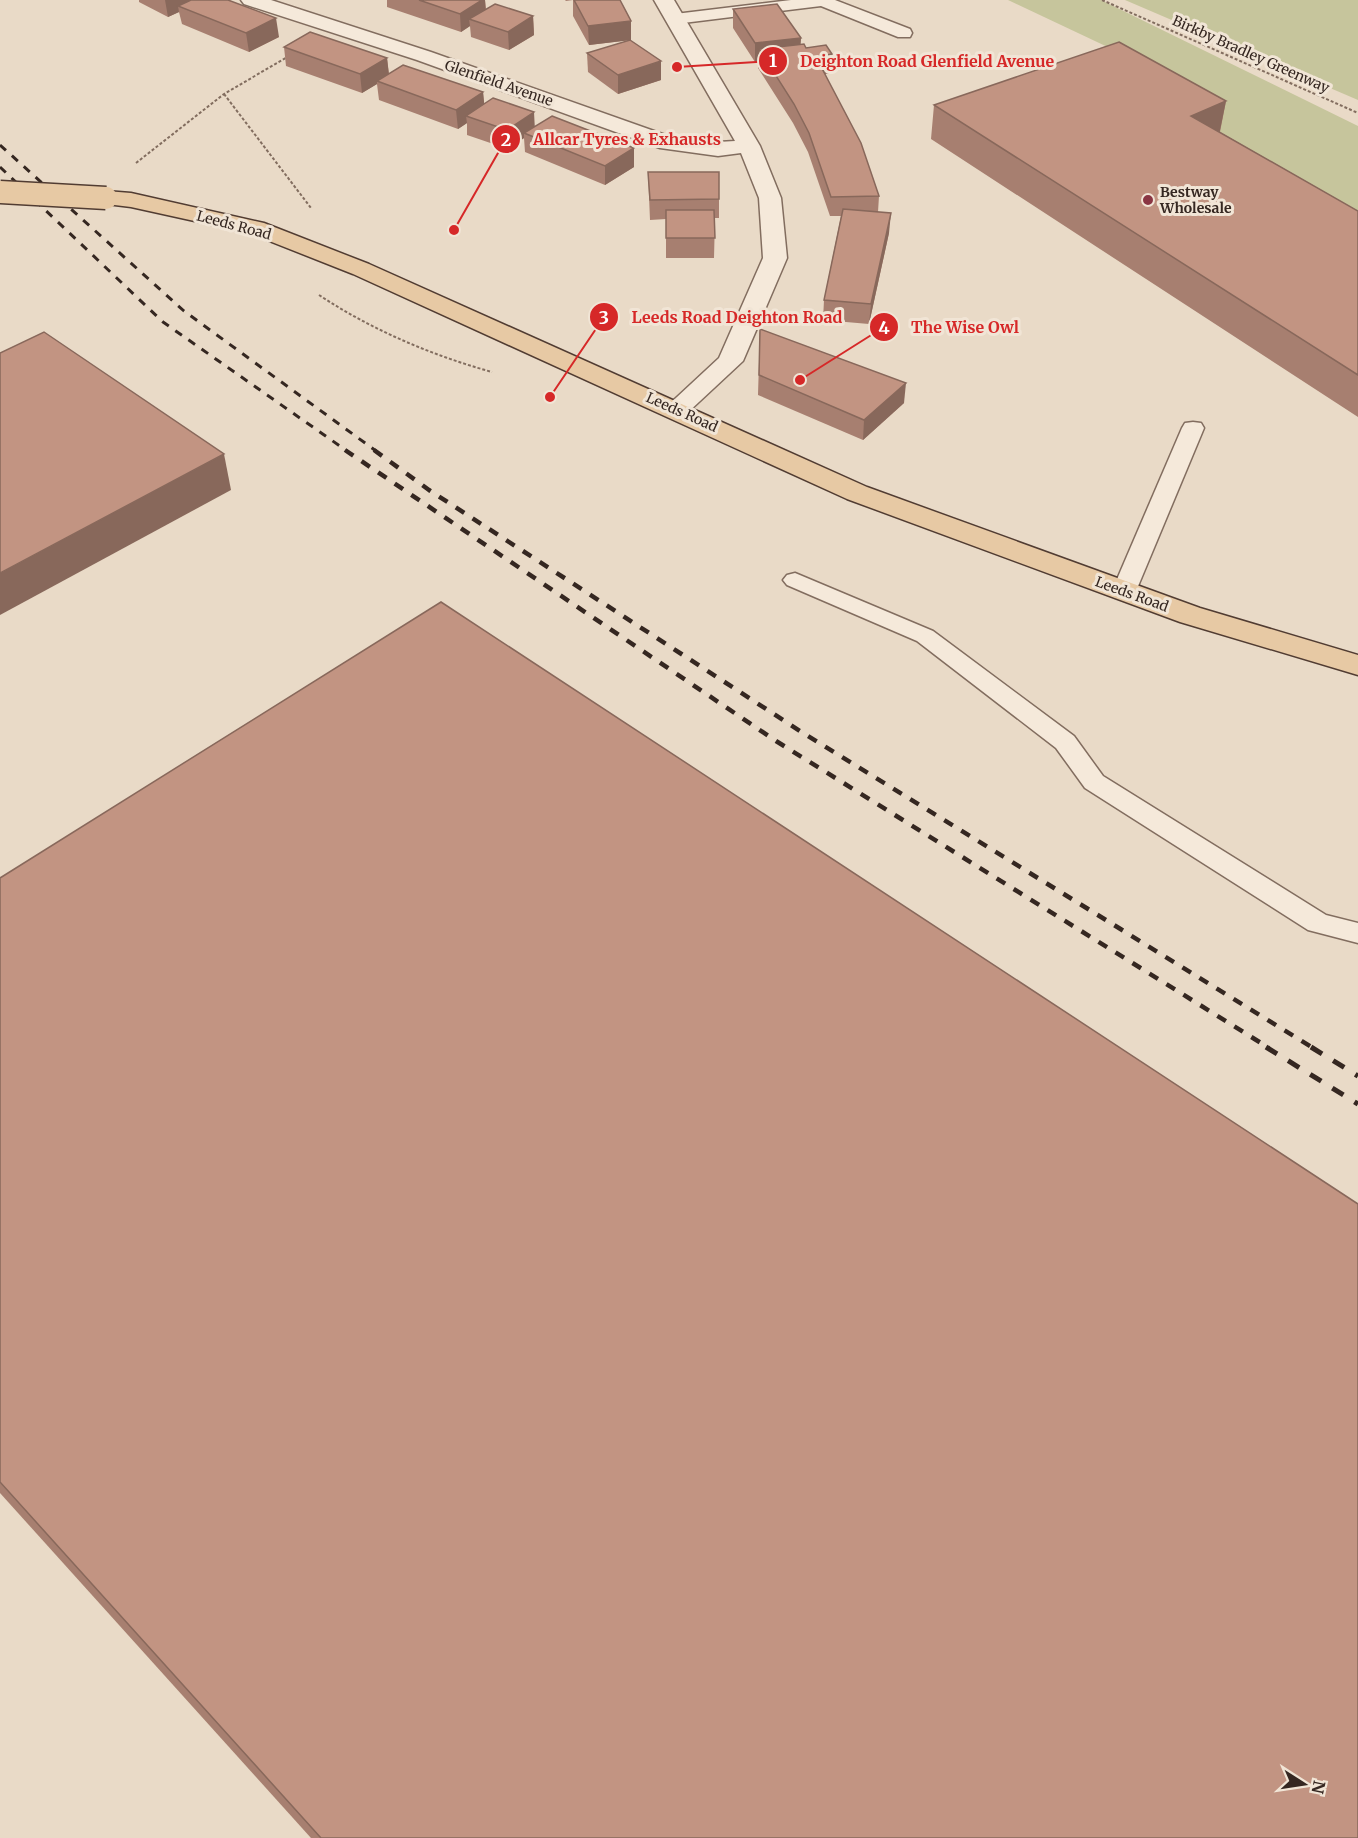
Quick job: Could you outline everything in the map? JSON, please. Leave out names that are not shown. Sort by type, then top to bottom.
[{"type":"main road","name":"Leeds Road","points":[[0,192],[119,199],[256,228],[361,269],[857,493],[1190,615],[1358,665]]},
{"type":"street","name":"Glenfield Avenue","points":[[251,0],[424,56],[668,142],[718,149],[749,146]]},
{"type":"street","points":[[670,9],[749,146],[770,198],[775,258],[730,361],[676,410]]},
{"type":"lane","points":[[670,9],[823,2],[904,33]]},
{"type":"lane","points":[[1124,591],[1193,428]]},
{"type":"lane","points":[[795,580],[925,636],[1065,742],[1094,782],[1318,923],[1358,933]]},
{"type":"path","name":"Birkby Bradley Greenway","points":[[1102,0],[1358,113]]},
{"type":"path","points":[[119,199],[133,165],[224,94],[314,212]]},
{"type":"green space","points":[[1008,0],[1101,0],[1358,126],[1358,224],[1236,150],[1150,67]]},
{"type":"green space","points":[[1125,0],[1358,0],[1358,100]]},
{"type":"building","points":[[191,0],[228,0],[276,18],[246,33],[178,6]]},
{"type":"building","points":[[419,0],[482,0],[460,14]]},
{"type":"building","points":[[574,0],[620,0],[631,21],[588,26]]},
{"type":"building","points":[[495,4],[533,16],[508,32],[469,19]]},
{"type":"building","points":[[777,4],[801,38],[755,43],[733,9]]},
{"type":"building","points":[[310,32],[387,58],[360,74],[284,47]]},
{"type":"building","points":[[630,40],[661,61],[618,75],[587,53]]},
{"type":"building","name":"Bestway Wholesale","points":[[1119,42],[1226,101],[1191,116],[1358,211],[1358,375],[934,105]]},
{"type":"building","points":[[804,44],[806,48],[826,45],[832,54],[816,57],[861,143],[879,196],[831,197],[809,133],[794,104],[759,49]]},
{"type":"building","points":[[403,65],[483,92],[456,110],[377,81]]},
{"type":"building","points":[[493,98],[534,112],[507,130],[466,116]]},
{"type":"building","points":[[552,116],[634,148],[605,166],[524,133]]},
{"type":"building","points":[[648,172],[719,172],[719,199],[650,200]]},
{"type":"building","points":[[843,209],[891,213],[871,304],[824,300]]},
{"type":"building","points":[[666,210],[714,210],[715,238],[666,238]]},
{"type":"building","points":[[760,329],[906,383],[864,420],[759,375]]},
{"type":"building","points":[[44,332],[224,454],[0,573],[0,353]]},
{"type":"building","points":[[441,602],[1358,1204],[1358,1838],[321,1838],[0,1482],[0,878]]},
{"type":"railway","points":[[0,145],[184,311],[376,451]]},
{"type":"railway","points":[[0,167],[163,322],[347,451]]},
{"type":"railway","points":[[345,450],[776,741],[1269,1048]]},
{"type":"railway","points":[[374,450],[429,490],[800,731],[1313,1048]]},
{"type":"railway","points":[[1266,1047],[1358,1104]]},
{"type":"railway","points":[[1311,1047],[1358,1076]]},
{"type":"place","name":"Deighton Road Glenfield Avenue","points":[[677,67]]},
{"type":"place","name":"Bestway Wholesale","points":[[1148,200]]},
{"type":"place","name":"Allcar Tyres & Exhausts","points":[[454,230]]},
{"type":"place","name":"The Wise Owl","points":[[800,380]]},
{"type":"place","name":"Leeds Road Deighton Road","points":[[550,397]]}]
